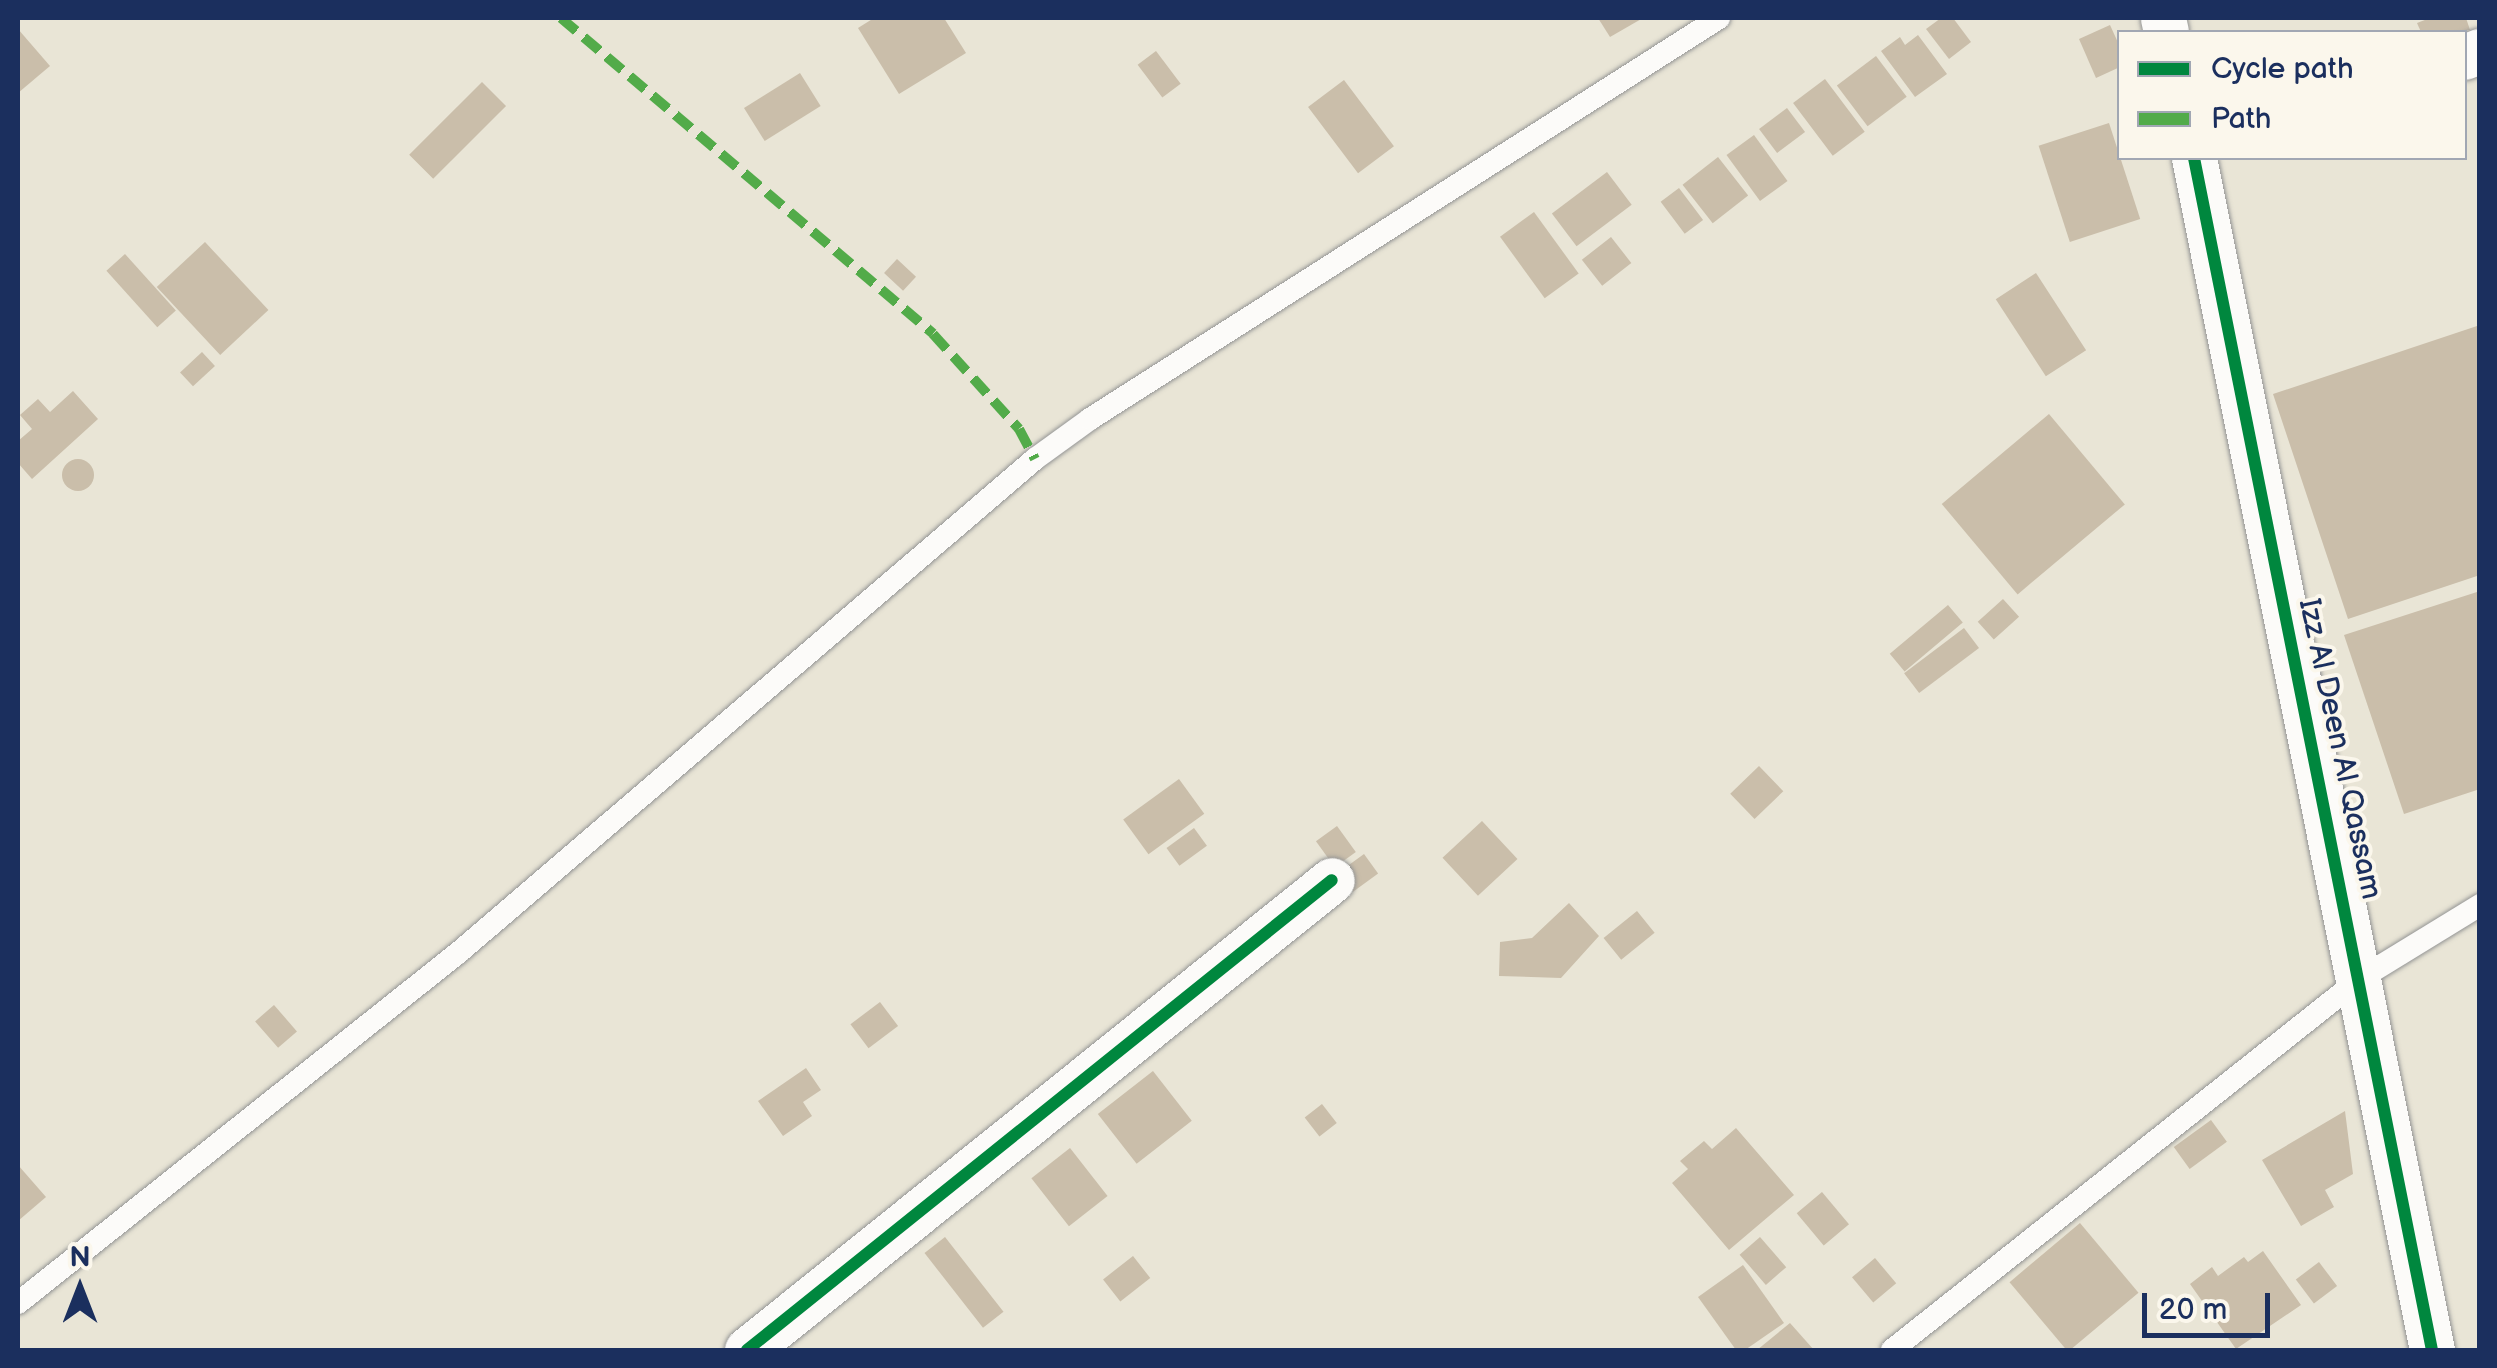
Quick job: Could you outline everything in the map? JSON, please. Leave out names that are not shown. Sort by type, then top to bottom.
[{"type":"street","name":"Izz Al Deen Al Qassam","points":[[2195,160],[2362,978],[2432,1350]]},
{"type":"street","points":[[747,1350],[1332,880]]},
{"type":"lane","points":[[18,1302],[458,953],[1036,459],[1090,419],[1720,18]]},
{"type":"lane","points":[[1892,1350],[2362,978],[2480,904]]},
{"type":"building","points":[[874,18],[944,18],[966,53],[899,94],[858,28]]},
{"type":"building","points":[[1598,18],[1643,18],[1610,37]]},
{"type":"building","points":[[1941,18],[1953,18],[1971,42],[1949,59],[1926,29]]},
{"type":"building","points":[[2430,18],[2466,18],[2470,30],[2420,30],[2417,23]]},
{"type":"building","points":[[2110,25],[2117,40],[2117,68],[2096,78],[2079,39]]},
{"type":"building","points":[[18,29],[50,66],[18,93]]},
{"type":"building","points":[[1918,35],[1947,74],[1915,97],[1881,51],[1900,37],[1905,45]]},
{"type":"building","points":[[1156,51],[1181,84],[1162,98],[1138,65]]},
{"type":"building","points":[[1876,56],[1907,97],[1868,126],[1837,85]]},
{"type":"building","points":[[800,73],[821,106],[765,141],[744,108]]},
{"type":"building","points":[[1825,79],[1865,132],[1833,156],[1793,103]]},
{"type":"building","points":[[1344,80],[1394,146],[1358,173],[1308,107]]},
{"type":"building","points":[[482,82],[506,106],[433,179],[409,155]]},
{"type":"building","points":[[1787,108],[1805,132],[1777,153],[1759,129]]},
{"type":"building","points":[[2109,123],[2117,160],[2121,160],[2140,219],[2070,242],[2039,146]]},
{"type":"building","points":[[1754,135],[1788,181],[1760,201],[1726,155]]},
{"type":"building","points":[[1718,157],[1748,196],[1713,223],[1683,185]]},
{"type":"building","points":[[1607,172],[1632,205],[1577,246],[1552,214]]},
{"type":"building","points":[[1679,188],[1703,220],[1685,234],[1661,202]]},
{"type":"building","points":[[1534,212],[1579,273],[1545,298],[1500,237]]},
{"type":"building","points":[[1611,237],[1631,263],[1602,286],[1582,260]]},
{"type":"building","points":[[205,242],[268,310],[220,355],[157,287]]},
{"type":"building","points":[[125,254],[176,310],[157,327],[106,271]]},
{"type":"building","points":[[897,259],[916,277],[903,291],[884,273]]},
{"type":"building","points":[[2036,273],[2086,350],[2046,376],[1996,299]]},
{"type":"building","points":[[2480,325],[2480,575],[2348,619],[2273,394]]},
{"type":"building","points":[[202,352],[215,366],[193,386],[180,372]]},
{"type":"building","points":[[73,391],[98,419],[32,479],[18,463],[18,441],[32,429],[20,415],[38,399],[50,412]]},
{"type":"building","points":[[2049,414],[2125,504],[2018,594],[1942,504]]},
{"type":"building","points":[[78,459],[89,464],[94,475],[89,486],[78,491],[67,486],[62,475],[67,464]]},
{"type":"building","points":[[2480,591],[2480,789],[2404,814],[2344,635]]},
{"type":"building","points":[[2003,599],[2019,617],[1994,640],[1978,622]]},
{"type":"building","points":[[1948,605],[1963,623],[1905,671],[1890,654]]},
{"type":"building","points":[[1964,628],[1979,648],[1919,693],[1904,673]]},
{"type":"building","points":[[1759,766],[1783,791],[1755,819],[1730,794]]},
{"type":"building","points":[[1179,779],[1204,814],[1148,854],[1123,820]]},
{"type":"building","points":[[1482,821],[1517,859],[1478,896],[1443,858]]},
{"type":"building","points":[[1337,826],[1356,852],[1335,867],[1316,841]]},
{"type":"building","points":[[1194,828],[1207,846],[1179,866],[1166,848]]},
{"type":"building","points":[[1364,854],[1378,873],[1353,892],[1339,872]]},
{"type":"building","points":[[1569,903],[1599,936],[1561,978],[1499,976],[1500,942],[1532,938]]},
{"type":"building","points":[[1637,911],[1655,933],[1621,960],[1604,938]]},
{"type":"building","points":[[880,1002],[898,1026],[869,1048],[850,1024]]},
{"type":"building","points":[[274,1005],[297,1031],[278,1048],[255,1021]]},
{"type":"building","points":[[806,1068],[821,1090],[803,1102],[812,1116],[783,1136],[758,1101]]},
{"type":"building","points":[[1153,1071],[1192,1121],[1137,1164],[1098,1114]]},
{"type":"building","points":[[1322,1104],[1337,1123],[1319,1136],[1305,1118]]},
{"type":"building","points":[[2345,1111],[2353,1174],[2325,1190],[2334,1207],[2301,1226],[2262,1160]]},
{"type":"building","points":[[2211,1120],[2227,1142],[2190,1169],[2174,1147]]},
{"type":"building","points":[[1736,1128],[1794,1195],[1729,1250],[1672,1183],[1688,1169],[1680,1161],[1704,1141],[1712,1149]]},
{"type":"building","points":[[1070,1148],[1108,1196],[1069,1226],[1031,1178]]},
{"type":"building","points":[[18,1165],[46,1197],[18,1221]]},
{"type":"building","points":[[1822,1192],[1849,1224],[1824,1245],[1797,1213]]},
{"type":"building","points":[[2080,1223],[2138,1293],[2066,1350],[2010,1282]]},
{"type":"building","points":[[945,1237],[1003,1312],[983,1328],[925,1253]]},
{"type":"building","points":[[1760,1237],[1786,1267],[1766,1285],[1740,1255]]},
{"type":"building","points":[[2263,1251],[2301,1305],[2236,1349],[2190,1284],[2212,1267],[2218,1276],[2244,1257],[2248,1262]]},
{"type":"building","points":[[1133,1256],[1150,1278],[1120,1301],[1103,1279]]},
{"type":"building","points":[[1875,1258],[1896,1283],[1873,1303],[1852,1277]]},
{"type":"building","points":[[2319,1262],[2337,1286],[2314,1303],[2296,1279]]},
{"type":"building","points":[[1743,1265],[1784,1323],[1745,1350],[1736,1350],[1698,1297]]},
{"type":"building","points":[[1790,1323],[1814,1350],[1757,1350]]},
{"type":"marked path","points":[[561,18],[933,334],[1019,429],[1035,459]]},
{"type":"cycle path","points":[[2194,160],[2432,1350]]},
{"type":"cycle path","points":[[747,1350],[1332,880]]}]
